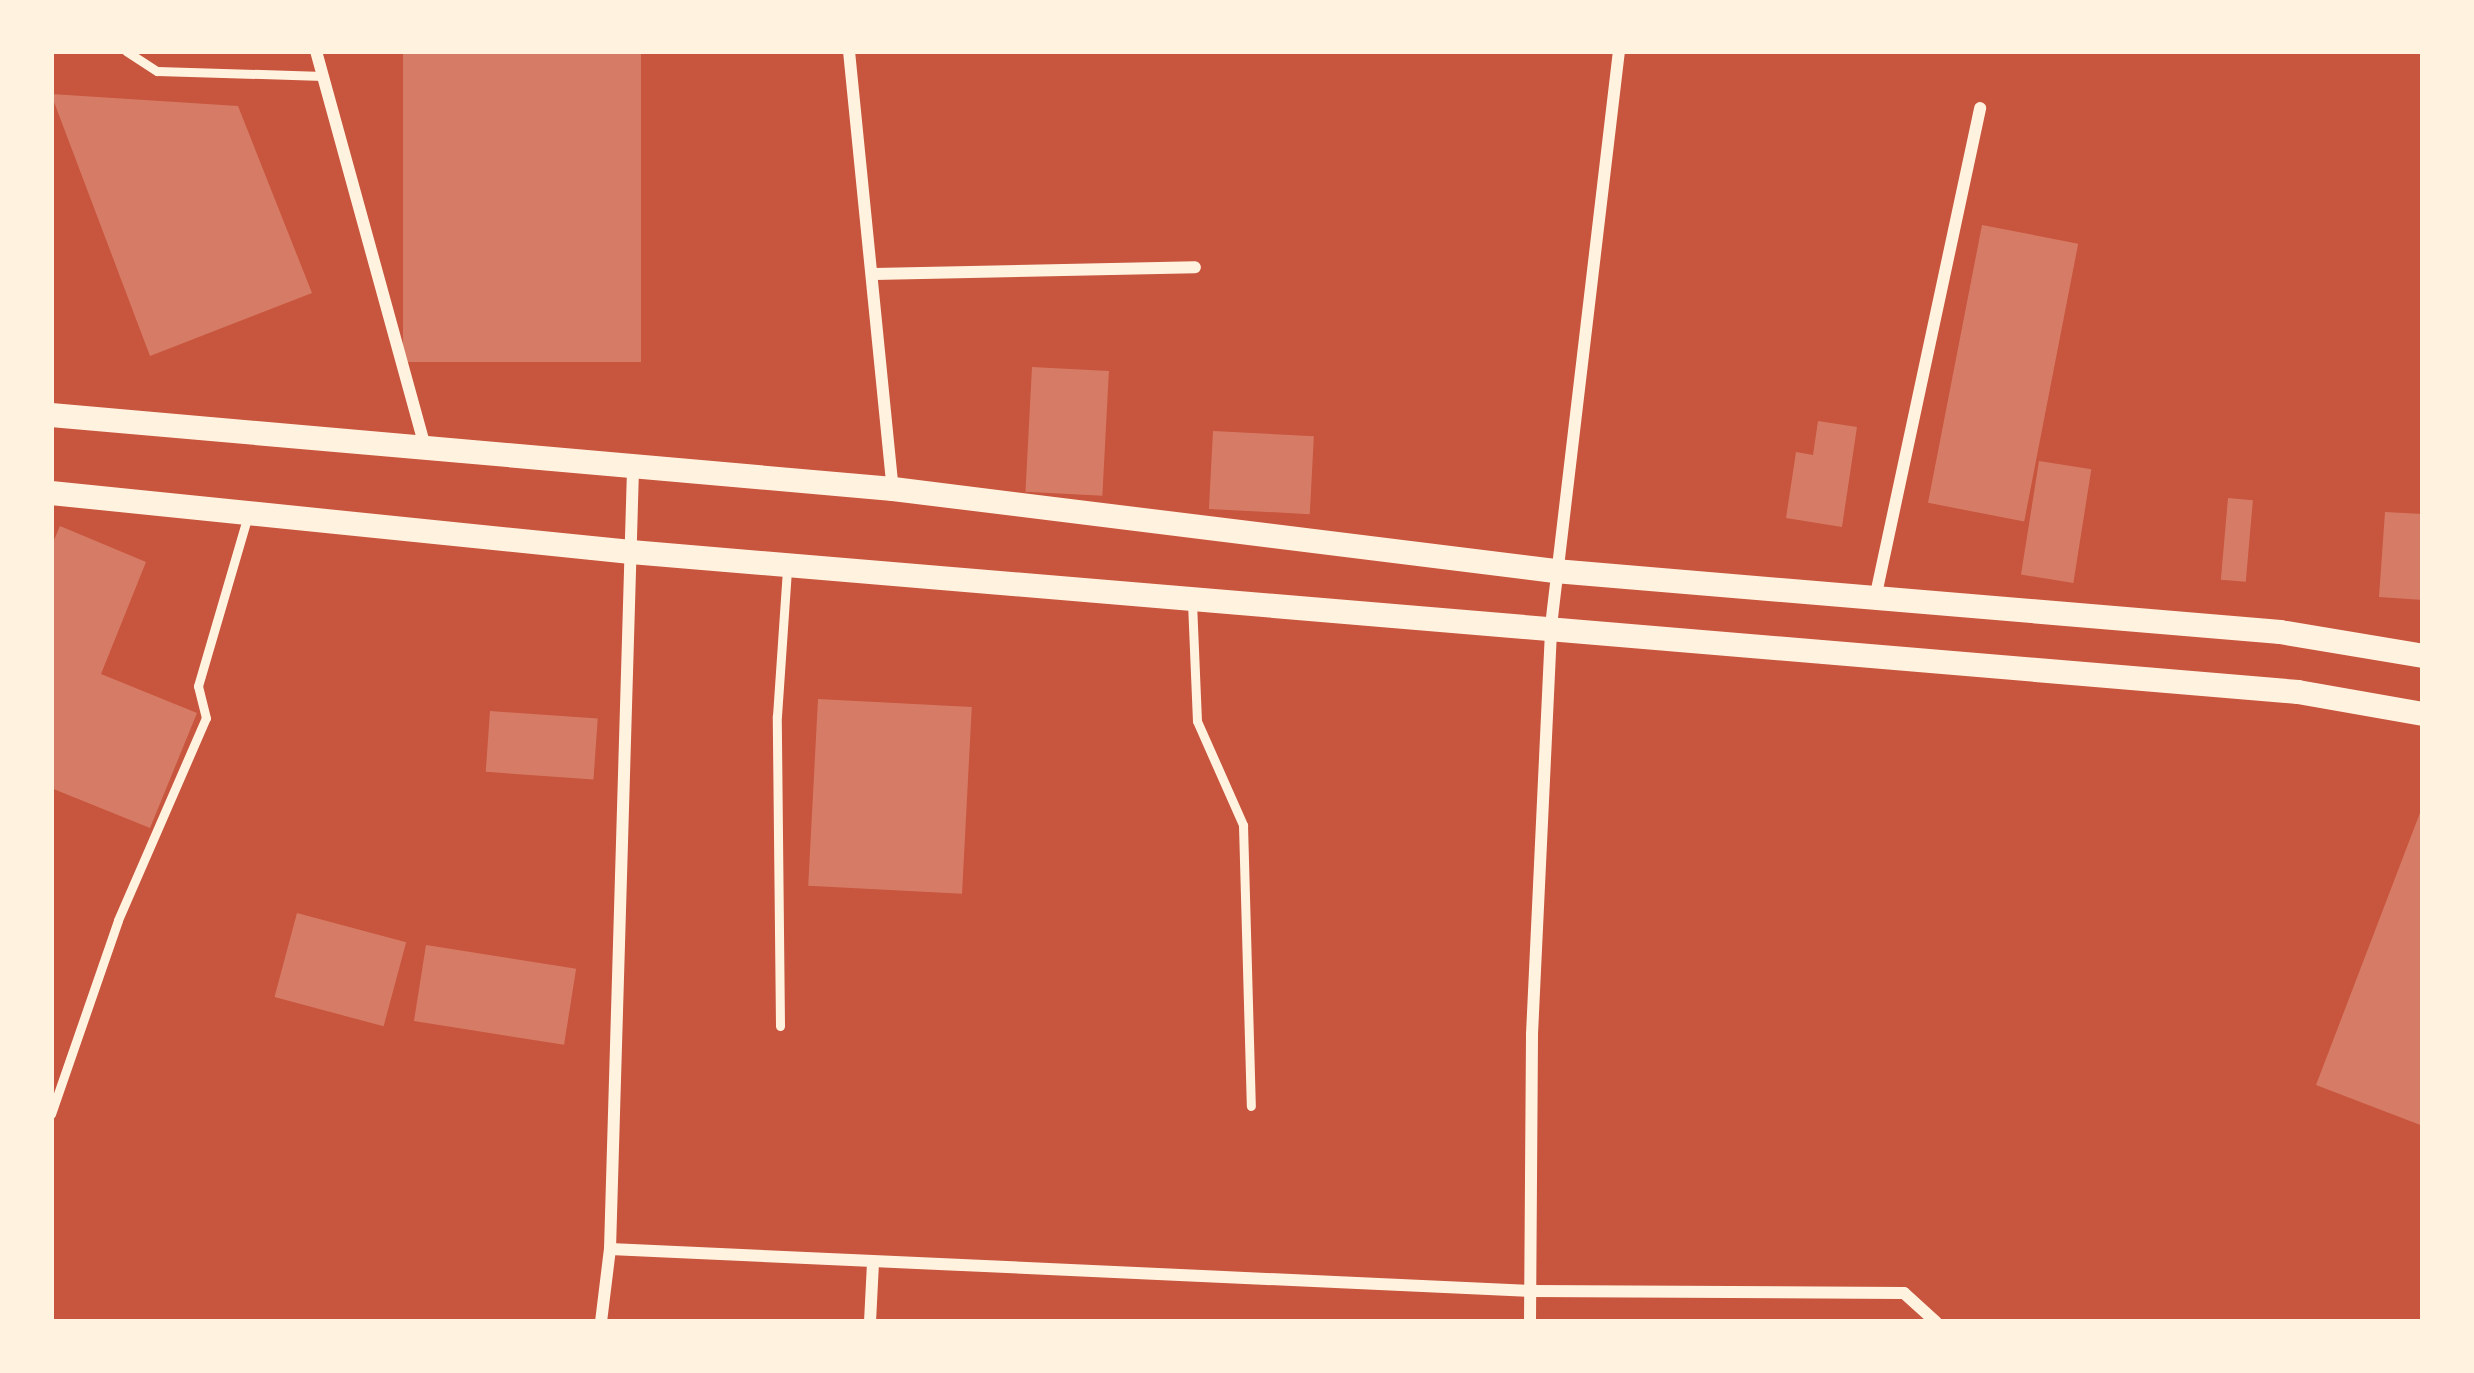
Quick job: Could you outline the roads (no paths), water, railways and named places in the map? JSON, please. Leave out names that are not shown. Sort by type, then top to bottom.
[{"type":"main road","points":[[51,415],[893,489],[1555,572],[1876,594],[2280,632],[2423,656]]},
{"type":"main road","points":[[51,493],[631,552],[2298,692],[2423,714]]},
{"type":"street","points":[[316,51],[424,447]]},
{"type":"street","points":[[849,51],[893,489]]},
{"type":"street","points":[[1530,1322],[1532,1034],[1551,626],[1619,51]]},
{"type":"street","points":[[1876,594],[1980,108]]},
{"type":"street","points":[[874,274],[1196,267]]},
{"type":"street","points":[[601,1322],[610,1249],[633,469]]},
{"type":"street","points":[[610,1249],[1530,1291],[1904,1293],[1936,1322]]},
{"type":"street","points":[[870,1322],[873,1263]]},
{"type":"lane","points":[[126,51],[157,71],[323,76]]},
{"type":"lane","points":[[51,1114],[118,920],[206,718],[198,686],[248,515]]},
{"type":"lane","points":[[780,1026],[777,716],[787,564]]},
{"type":"lane","points":[[1192,597],[1197,721],[1244,825],[1251,1106]]}]
